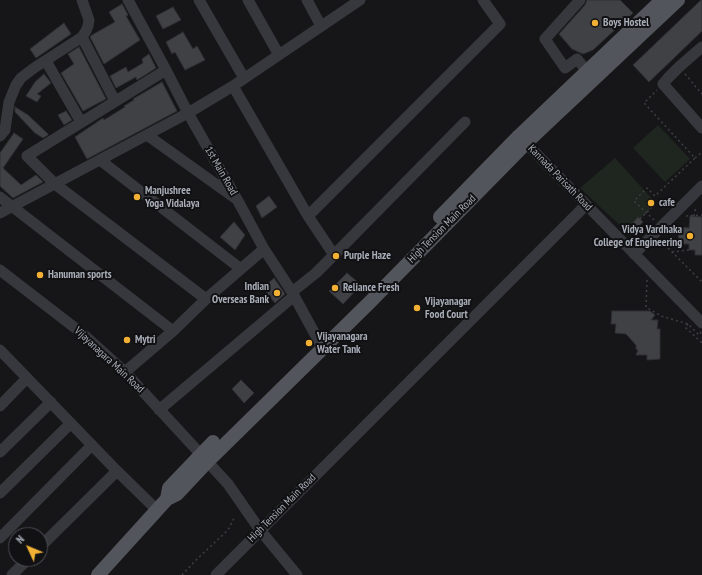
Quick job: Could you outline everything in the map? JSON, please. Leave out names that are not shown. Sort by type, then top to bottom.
[{"type":"main road","points":[[523,140],[587,71],[662,0]]},
{"type":"main road","name":"High Tension Main Road","points":[[98,575],[167,499],[177,494],[204,458],[320,343],[368,303],[523,140],[678,0]]},
{"type":"street","points":[[0,136],[5,130],[4,101],[21,78],[82,37],[88,26],[89,20],[82,0]]},
{"type":"street","name":"1st Main Road","points":[[128,0],[188,113],[264,249],[293,294],[320,343]]},
{"type":"street","points":[[199,0],[244,78]]},
{"type":"street","points":[[248,0],[279,54]]},
{"type":"street","points":[[307,0],[322,26]]},
{"type":"street","points":[[0,213],[188,113],[233,86],[360,0]]},
{"type":"street","points":[[308,216],[500,24],[483,0]]},
{"type":"street","points":[[580,0],[545,39],[565,68],[576,58],[587,71]]},
{"type":"street","points":[[82,37],[115,101]]},
{"type":"street","points":[[702,46],[663,84],[702,128]]},
{"type":"street","points":[[46,61],[81,122]]},
{"type":"street","points":[[166,70],[27,156],[55,184],[206,299]]},
{"type":"street","points":[[233,86],[308,216],[334,255]]},
{"type":"street","points":[[159,410],[316,273],[464,122]]},
{"type":"street","points":[[147,135],[238,201]]},
{"type":"street","name":"Kannada Parisath Road","points":[[523,140],[648,268],[700,326]]},
{"type":"street","points":[[100,160],[241,269]]},
{"type":"street","points":[[634,254],[659,237],[702,186]]},
{"type":"street","points":[[0,197],[173,331]]},
{"type":"street","name":"High Tension Main Road","points":[[216,575],[586,205]]},
{"type":"street","points":[[125,372],[264,249]]},
{"type":"street","name":"Vijayanagara Main Road","points":[[0,270],[83,334],[125,372],[228,484],[260,530],[297,575]]},
{"type":"street","points":[[0,350],[4,362],[27,378],[157,510]]},
{"type":"street","points":[[0,406],[27,378]]},
{"type":"street","points":[[0,452],[51,402]]},
{"type":"street","points":[[0,493],[71,423]]},
{"type":"street","points":[[0,538],[92,445]]},
{"type":"street","points":[[48,539],[117,471]]},
{"type":"street","points":[[12,575],[20,567]]},
{"type":"path","points":[[679,67],[702,94]]},
{"type":"path","points":[[663,84],[644,103],[695,158]]},
{"type":"path","points":[[646,213],[634,201],[647,188],[655,196],[702,152]]},
{"type":"path","points":[[640,219],[652,207]]},
{"type":"path","points":[[685,216],[702,215]]},
{"type":"path","points":[[659,237],[702,282]]},
{"type":"path","points":[[672,252],[689,250]]},
{"type":"path","points":[[648,268],[646,307],[661,316],[688,324],[699,335],[701,332],[700,326]]},
{"type":"path","points":[[688,324],[685,327],[702,343]]},
{"type":"path","points":[[182,575],[195,560],[228,530],[234,518]]},
{"type":"shaded area","points":[[658,125],[690,159],[665,182],[633,148]]},
{"type":"shaded area","points":[[615,158],[656,203],[627,232],[580,188]]},
{"type":"building","name":"Boys Hostel","points":[[587,0],[620,0],[633,13],[593,50],[583,54],[572,49],[559,34],[585,5]]},
{"type":"building","points":[[701,0],[702,31],[649,82],[633,65]]},
{"type":"building","points":[[122,4],[128,15],[126,16],[140,40],[104,64],[90,37],[115,22],[109,12]]},
{"type":"building","points":[[173,7],[181,20],[163,29],[156,16]]},
{"type":"building","points":[[64,23],[71,34],[36,58],[30,49]]},
{"type":"building","points":[[183,32],[193,49],[197,46],[205,60],[185,70],[175,52],[172,54],[166,42]]},
{"type":"building","points":[[79,47],[106,99],[83,111],[61,73],[74,64],[68,54]]},
{"type":"building","points":[[149,54],[156,68],[137,80],[136,77],[116,88],[110,76],[126,67],[128,72],[143,63],[142,59]]},
{"type":"building","points":[[44,74],[51,83],[37,94],[41,96],[37,102],[26,96],[35,82]]},
{"type":"building","points":[[162,82],[177,111],[87,159],[75,137],[103,118],[104,120],[125,107],[124,106],[134,100],[133,99]]},
{"type":"building","points":[[15,107],[28,115],[48,135],[43,138],[35,133],[15,112]]},
{"type":"building","points":[[66,111],[72,120],[64,125],[58,115]]},
{"type":"building","points":[[14,133],[23,139],[3,168],[21,185],[36,175],[43,182],[13,198],[0,186],[0,153]]},
{"type":"building","points":[[269,196],[277,207],[262,218],[256,206]]},
{"type":"building","name":"Vidya Vardhaka College of Engineering","points":[[690,216],[702,217],[702,255],[695,255],[695,250],[689,250],[689,244],[678,244],[679,227],[689,228]]},
{"type":"building","points":[[638,217],[643,222],[637,228],[632,224]]},
{"type":"building","points":[[234,222],[245,235],[235,250],[220,237]]},
{"type":"building","points":[[347,273],[361,285],[343,304],[329,291]]},
{"type":"building","points":[[274,278],[285,294],[275,303],[263,288]]},
{"type":"building","points":[[612,311],[650,311],[655,315],[651,320],[658,320],[657,329],[660,329],[660,359],[647,360],[647,355],[636,355],[638,350],[636,349],[636,345],[626,334],[615,333],[616,324],[611,324]]},
{"type":"building","points":[[241,380],[254,393],[244,403],[232,389]]},
{"type":"place","name":"Boys Hostel","points":[[595,23]]},
{"type":"place","name":"Manjushree Yoga Vidalaya","points":[[137,197]]},
{"type":"place","name":"cafe","points":[[651,203]]},
{"type":"place","name":"Vidya Vardhaka College of Engineering","points":[[690,236]]},
{"type":"place","name":"Purple Haze","points":[[336,256]]},
{"type":"place","name":"Hanuman sports","points":[[40,275]]},
{"type":"place","name":"Reliance Fresh","points":[[335,288]]},
{"type":"place","name":"Indian Overseas Bank","points":[[277,293]]},
{"type":"place","name":"Vijayanagar Food Court","points":[[417,308]]},
{"type":"place","name":"Mytri","points":[[127,340]]},
{"type":"place","name":"Vijayanagara Water Tank","points":[[309,343]]}]
